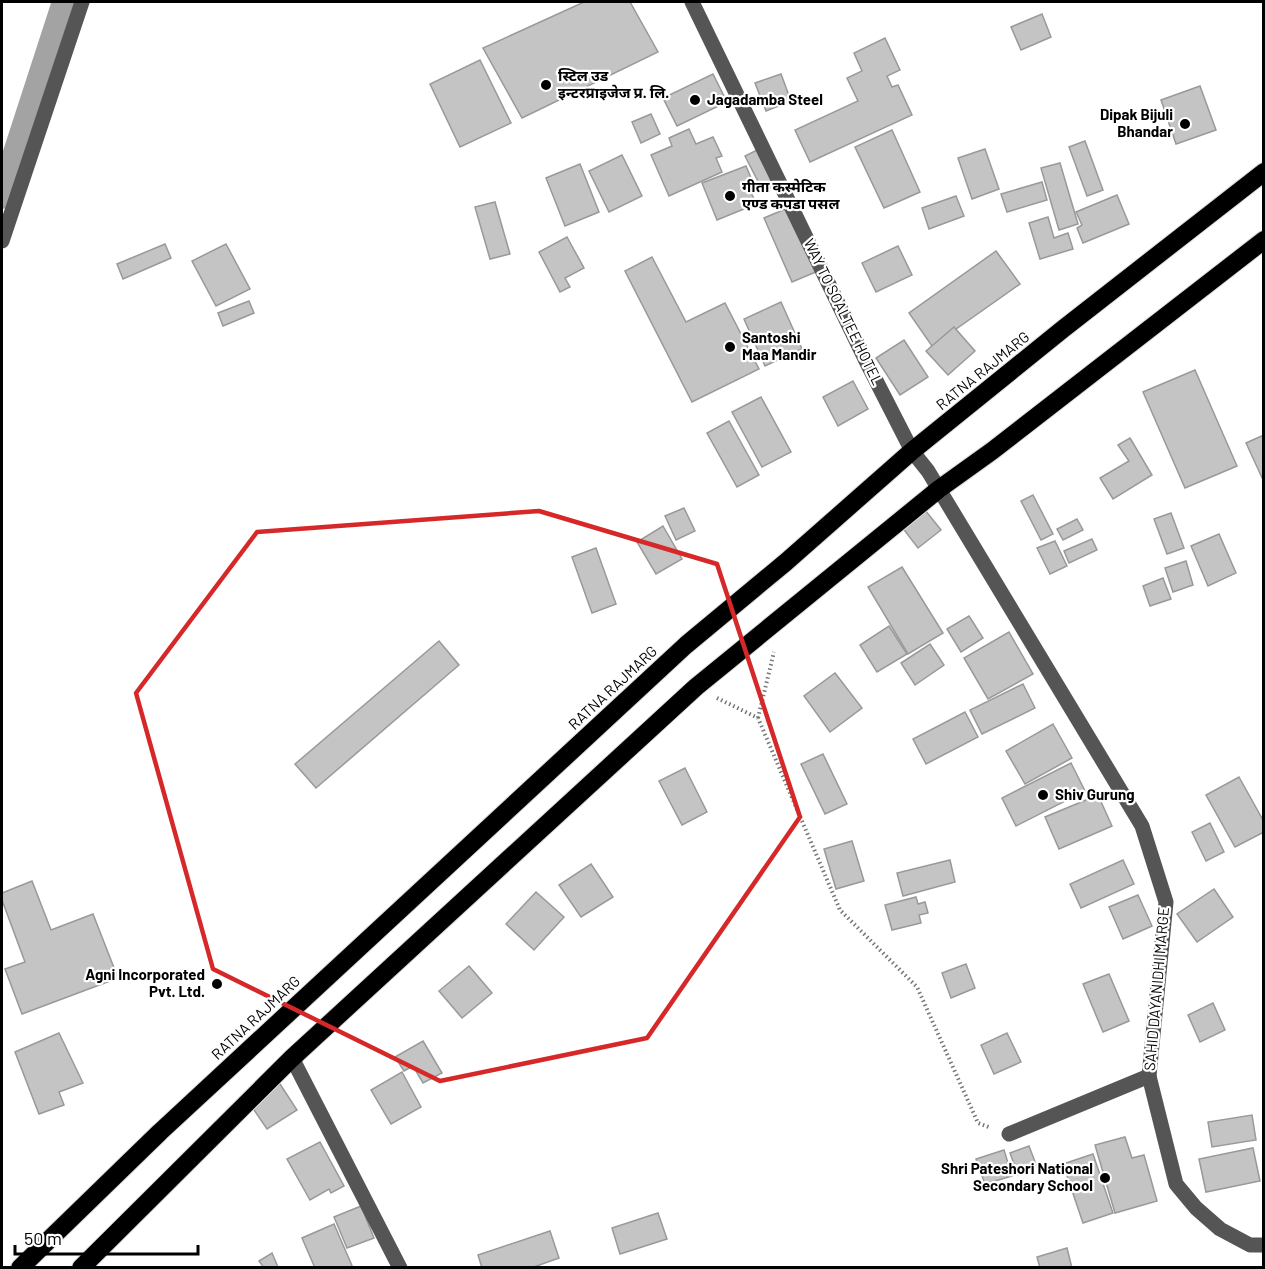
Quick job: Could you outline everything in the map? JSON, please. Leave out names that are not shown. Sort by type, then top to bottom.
[{"type":"highway","name":"RATNA RAJMARG","points":[[20,1268],[160,1132],[686,645],[786,562],[912,451],[1263,172]]},
{"type":"highway","points":[[81,1268],[292,1058],[696,687],[939,489],[992,451],[1263,240]]},
{"type":"street","points":[[2,241],[82,2]]},
{"type":"street","name":"WAY TO SOALTEE HOTEL","points":[[692,2],[867,363],[912,451],[939,489]]},
{"type":"street","name":"SAHID DAYANIDHI MARGE","points":[[939,489],[1142,826],[1166,902],[1149,1076],[1176,1184],[1196,1208],[1220,1230],[1250,1245],[1263,1245]]},
{"type":"street","points":[[292,1058],[400,1268]]},
{"type":"street","points":[[1009,1134],[1149,1076]]},
{"type":"path","points":[[774,650],[758,718],[840,910],[917,987],[978,1123],[1009,1134]]},
{"type":"path","points":[[696,687],[758,718]]},
{"type":"highlighted area","points":[[539,511],[717,564],[800,817],[647,1038],[440,1081],[213,969],[136,693],[257,532]]},
{"type":"building","name":"स्टिल उड इन्टरप्राइजेज प्र. लि.","points":[[584,2],[630,2],[658,52],[522,118],[483,48]]},
{"type":"building","points":[[1042,14],[1051,37],[1021,50],[1011,27]]},
{"type":"building","points":[[885,38],[900,70],[887,76],[892,87],[898,85],[912,115],[810,162],[795,130],[858,101],[847,78],[862,71],[854,53]]},
{"type":"building","points":[[480,60],[511,123],[460,147],[430,84]]},
{"type":"building","name":"Jagadamba Steel","points":[[713,74],[727,102],[677,126],[663,98]]},
{"type":"building","points":[[781,74],[791,101],[766,111],[755,83]]},
{"type":"building","points":[[1200,86],[1216,130],[1176,144],[1161,100]]},
{"type":"building","points":[[651,114],[660,134],[641,143],[632,122]]},
{"type":"building","points":[[689,129],[696,144],[713,137],[722,156],[716,158],[722,172],[669,196],[651,155],[672,146],[669,138]]},
{"type":"building","points":[[892,130],[920,192],[884,208],[855,147]]},
{"type":"building","points":[[1085,141],[1103,190],[1087,196],[1069,147]]},
{"type":"building","points":[[761,148],[779,184],[763,191],[745,156]]},
{"type":"building","points":[[985,149],[999,189],[972,199],[958,158]]},
{"type":"building","points":[[622,155],[642,196],[609,212],[589,171]]},
{"type":"building","points":[[1060,163],[1078,224],[1059,230],[1041,168]]},
{"type":"building","points":[[580,164],[599,212],[565,226],[546,178]]},
{"type":"building","name":"गीता कस्मेटिक एण्ड कपडा पसल","points":[[746,166],[754,185],[749,187],[756,204],[717,220],[702,183]]},
{"type":"building","points":[[1042,182],[1047,200],[1007,212],[1001,194]]},
{"type":"building","points":[[1117,195],[1129,224],[1083,243],[1077,228],[1082,225],[1076,212]]},
{"type":"building","points":[[956,196],[964,216],[929,229],[922,208]]},
{"type":"building","points":[[495,202],[510,254],[490,259],[475,207]]},
{"type":"building","points":[[790,207],[818,271],[792,282],[764,218]]},
{"type":"building","points":[[1048,217],[1054,238],[1068,233],[1073,249],[1040,259],[1029,223]]},
{"type":"building","points":[[567,237],[584,268],[565,278],[570,287],[560,292],[539,252]]},
{"type":"building","points":[[165,244],[171,258],[123,279],[117,264]]},
{"type":"building","points":[[226,244],[250,289],[216,306],[192,261]]},
{"type":"building","points":[[898,246],[912,275],[876,292],[862,263]]},
{"type":"building","points":[[996,251],[1020,284],[932,346],[909,313]]},
{"type":"building","points":[[652,257],[686,322],[725,303],[759,369],[692,402],[625,271]]},
{"type":"building","points":[[249,301],[254,313],[223,326],[218,313]]},
{"type":"building","points":[[781,302],[802,349],[765,366],[744,319]]},
{"type":"building","points":[[954,327],[975,351],[948,375],[926,351]]},
{"type":"building","points":[[904,340],[928,377],[900,395],[876,358]]},
{"type":"building","points":[[1195,370],[1237,466],[1185,488],[1143,392]]},
{"type":"building","points":[[853,381],[868,409],[838,426],[823,397]]},
{"type":"building","points":[[761,397],[791,452],[762,467],[732,412]]},
{"type":"building","points":[[729,421],[759,475],[737,487],[707,433]]},
{"type":"building","points":[[1264,435],[1264,482],[1246,443]]},
{"type":"building","points":[[1130,438],[1152,475],[1113,499],[1100,478],[1129,461],[1118,445]]},
{"type":"building","points":[[1033,495],[1053,534],[1041,540],[1021,501]]},
{"type":"building","points":[[921,505],[941,530],[918,548],[898,522]]},
{"type":"building","points":[[684,508],[695,531],[676,540],[665,516]]},
{"type":"building","points":[[1171,513],[1184,548],[1167,554],[1154,519]]},
{"type":"building","points":[[1077,519],[1083,530],[1063,540],[1057,529]]},
{"type":"building","points":[[663,526],[682,559],[656,574],[637,542]]},
{"type":"building","points":[[1219,534],[1236,573],[1208,586],[1191,546]]},
{"type":"building","points":[[1092,539],[1097,550],[1069,563],[1064,551]]},
{"type":"building","points":[[1055,541],[1067,566],[1050,574],[1037,548]]},
{"type":"building","points":[[596,548],[616,604],[592,613],[572,557]]},
{"type":"building","points":[[1186,561],[1193,585],[1173,592],[1165,568]]},
{"type":"building","points":[[902,567],[943,633],[908,654],[868,587]]},
{"type":"building","points":[[1163,578],[1171,599],[1150,606],[1143,586]]},
{"type":"building","points":[[969,616],[983,638],[961,652],[947,629]]},
{"type":"building","points":[[889,626],[907,654],[877,672],[860,645]]},
{"type":"building","points":[[1009,632],[1033,674],[988,699],[964,658]]},
{"type":"building","points":[[439,641],[459,665],[316,788],[295,764]]},
{"type":"building","points":[[930,644],[944,665],[915,685],[901,663]]},
{"type":"building","points":[[835,673],[862,708],[830,732],[804,696]]},
{"type":"building","points":[[1023,684],[1035,708],[982,734],[970,710]]},
{"type":"building","points":[[965,712],[978,737],[926,764],[913,739]]},
{"type":"building","points":[[1053,724],[1072,758],[1025,784],[1006,751]]},
{"type":"building","points":[[823,754],[847,804],[825,814],[801,764]]},
{"type":"building","name":"Shiv Gurung","points":[[1071,763],[1085,791],[1016,826],[1002,798]]},
{"type":"building","points":[[685,768],[707,812],[682,825],[659,781]]},
{"type":"building","points":[[1239,777],[1264,822],[1264,832],[1235,847],[1206,795]]},
{"type":"building","points":[[1098,795],[1112,826],[1059,849],[1045,817]]},
{"type":"building","points":[[1210,823],[1224,852],[1206,861],[1192,832]]},
{"type":"building","points":[[852,841],[864,881],[836,889],[824,849]]},
{"type":"building","points":[[950,860],[955,882],[903,896],[897,873]]},
{"type":"building","points":[[1123,860],[1134,884],[1081,908],[1070,884]]},
{"type":"building","points":[[591,864],[613,897],[581,917],[559,885]]},
{"type":"building","points":[[32,881],[51,930],[93,914],[118,978],[22,1014],[5,969],[25,962],[2,900],[2,893]]},
{"type":"building","points":[[1214,889],[1233,917],[1197,942],[1177,914]]},
{"type":"building","points":[[536,892],[564,917],[534,950],[506,924]]},
{"type":"building","points":[[1138,895],[1152,926],[1123,939],[1109,907]]},
{"type":"building","points":[[916,897],[918,904],[925,902],[928,913],[919,915],[921,923],[892,930],[885,905]]},
{"type":"building","points":[[966,964],[975,988],[951,998],[942,973]]},
{"type":"building","points":[[469,966],[492,993],[462,1018],[439,991]]},
{"type":"building","points":[[1109,974],[1129,1021],[1103,1032],[1083,984]]},
{"type":"building","points":[[1213,1003],[1225,1030],[1200,1042],[1188,1015]]},
{"type":"building","points":[[59,1033],[83,1083],[59,1092],[64,1105],[39,1114],[15,1052]]},
{"type":"building","points":[[1007,1033],[1021,1062],[994,1074],[981,1045]]},
{"type":"building","points":[[423,1041],[442,1073],[423,1083],[413,1066],[404,1071],[395,1057]]},
{"type":"building","points":[[402,1072],[421,1107],[391,1124],[371,1090]]},
{"type":"building","points":[[280,1084],[297,1110],[267,1129],[250,1104]]},
{"type":"building","points":[[1252,1115],[1256,1140],[1212,1147],[1208,1122]]},
{"type":"building","points":[[1125,1137],[1132,1158],[1144,1155],[1157,1201],[1115,1213],[1095,1145]]},
{"type":"building","points":[[320,1142],[344,1186],[331,1193],[329,1189],[310,1200],[287,1159]]},
{"type":"building","points":[[1029,1146],[1037,1167],[1018,1175],[1010,1153]]},
{"type":"building","points":[[1253,1148],[1260,1181],[1206,1192],[1199,1159]]},
{"type":"building","points":[[1004,1150],[1012,1176],[985,1184],[976,1159]]},
{"type":"building","points":[[1093,1154],[1113,1213],[1083,1223],[1063,1164]]},
{"type":"building","points":[[361,1206],[374,1238],[347,1248],[334,1217]]},
{"type":"building","points":[[658,1213],[667,1239],[620,1254],[612,1228]]},
{"type":"building","points":[[334,1224],[353,1268],[315,1268],[302,1238]]},
{"type":"building","points":[[550,1231],[559,1258],[531,1268],[482,1268],[478,1255]]},
{"type":"building","points":[[1067,1248],[1072,1268],[1040,1268],[1037,1257]]},
{"type":"building","points":[[272,1253],[278,1267],[264,1268],[259,1261]]},
{"type":"waterway","points":[[2,196],[65,2]]},
{"type":"place","name":"स्टिल उड इन्टरप्राइजेज प्र. लि.","points":[[546,85]]},
{"type":"place","name":"Jagadamba Steel","points":[[695,100]]},
{"type":"place","name":"Dipak Bijuli Bhandar","points":[[1185,124]]},
{"type":"place","name":"गीता कस्मेटिक एण्ड कपडा पसल","points":[[730,196]]},
{"type":"place","name":"Santoshi Maa Mandir","points":[[730,347]]},
{"type":"place","name":"Shiv Gurung","points":[[1043,795]]},
{"type":"place","name":"Agni Incorporated Pvt. Ltd.","points":[[217,984]]},
{"type":"place","name":"Shri Pateshori National Secondary School","points":[[1105,1178]]}]
